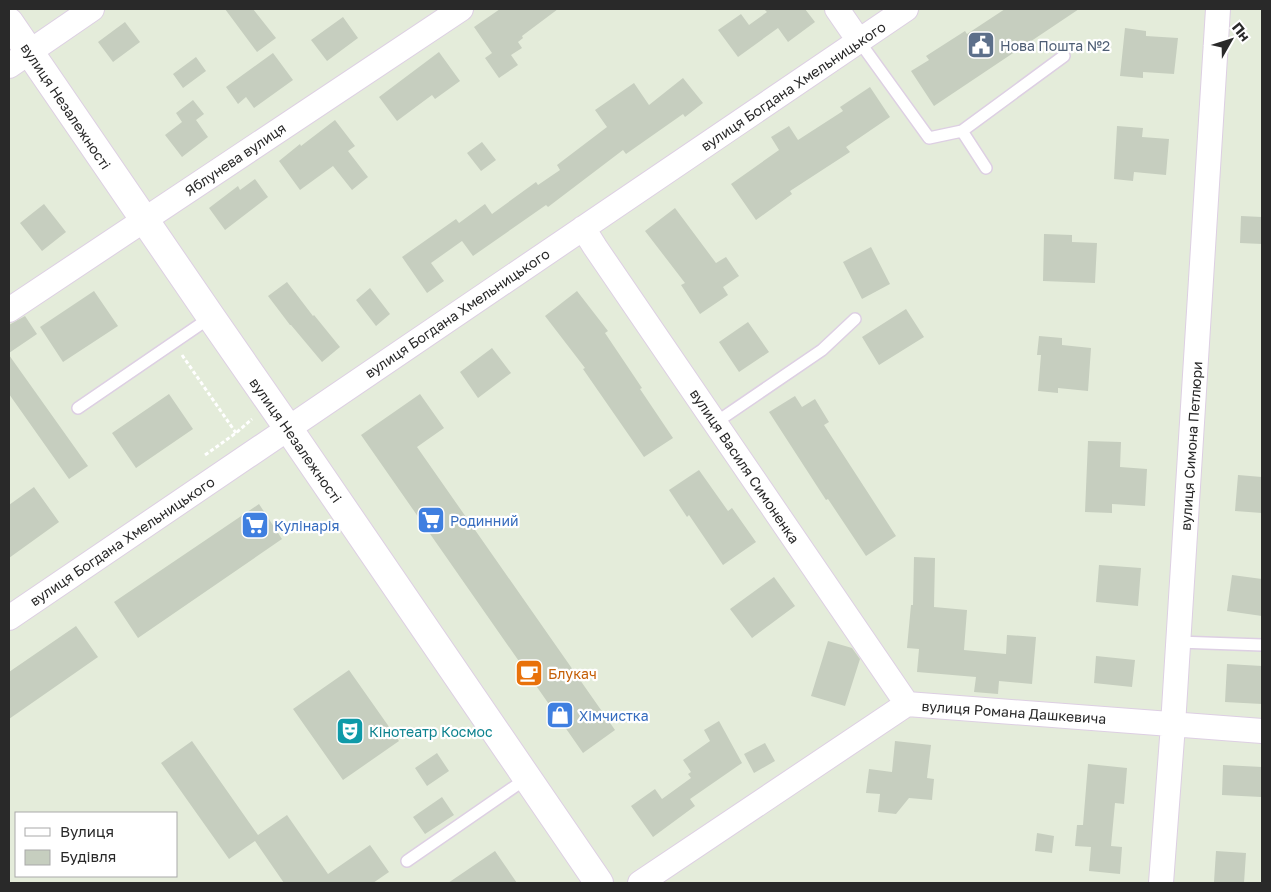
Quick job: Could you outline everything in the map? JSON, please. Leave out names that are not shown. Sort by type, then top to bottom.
[{"type":"main road","name":"вулиця Незалежності","points":[[9,22],[19,59],[144,220],[599,883]]},
{"type":"street","points":[[19,59],[92,9]]},
{"type":"street","name":"Яблунева вулиця","points":[[9,310],[461,9]]},
{"type":"street","points":[[837,9],[859,41]]},
{"type":"street","name":"вулиця Богдана Хмельницького","points":[[9,618],[906,9]]},
{"type":"street","name":"вулиця Симона Петлюри","points":[[1161,883],[1173,725],[1218,9]]},
{"type":"street","name":"вулиця Василя Симоненка","points":[[583,228],[907,704]]},
{"type":"street","name":"вулиця Романа Дашкевича","points":[[640,883],[907,704],[1262,732]]},
{"type":"lane","points":[[859,41],[929,138],[962,131],[1064,56]]},
{"type":"lane","points":[[962,131],[986,168]]},
{"type":"lane","points":[[78,408],[211,318]]},
{"type":"lane","points":[[715,423],[822,350],[855,319]]},
{"type":"lane","points":[[1178,642],[1262,645]]},
{"type":"lane","points":[[407,862],[527,778]]},
{"type":"path","points":[[173,343],[236,433]]},
{"type":"building","points":[[225,9],[253,9],[276,38],[257,52]]},
{"type":"building","points":[[500,9],[558,9],[522,36],[523,38],[518,42],[522,48],[511,55],[518,65],[499,78],[485,58],[492,53],[474,27]]},
{"type":"building","points":[[764,9],[805,9],[815,22],[788,42],[778,28],[738,57],[718,30],[741,14],[749,25],[767,12]]},
{"type":"building","points":[[1005,9],[1079,9],[934,106],[911,71],[929,60],[926,56],[965,31],[967,34]]},
{"type":"building","points":[[343,17],[358,38],[327,61],[311,40]]},
{"type":"building","points":[[125,22],[140,42],[113,62],[98,42]]},
{"type":"building","points":[[1125,28],[1146,31],[1146,36],[1178,38],[1174,74],[1143,72],[1143,78],[1120,76]]},
{"type":"building","points":[[439,52],[460,81],[435,99],[432,95],[397,121],[379,97]]},
{"type":"building","points":[[273,53],[293,80],[254,108],[246,97],[238,104],[226,87]]},
{"type":"building","points":[[196,57],[206,71],[183,88],[173,74]]},
{"type":"building","points":[[683,78],[703,103],[685,117],[683,114],[626,154],[623,150],[548,207],[546,205],[473,256],[462,241],[431,263],[444,281],[427,293],[402,257],[456,219],[459,223],[485,204],[492,214],[536,182],[538,185],[560,170],[557,165],[607,127],[595,110],[634,83],[649,105]]},
{"type":"building","points":[[870,87],[890,117],[846,147],[850,152],[790,191],[792,194],[756,220],[731,184],[779,150],[771,137],[789,126],[798,140],[843,111],[840,107]]},
{"type":"building","points":[[193,100],[204,114],[196,120],[208,137],[182,157],[165,135],[182,122],[176,113]]},
{"type":"building","points":[[335,120],[355,146],[348,151],[368,177],[352,190],[333,166],[300,190],[279,161]]},
{"type":"building","points":[[1117,126],[1143,128],[1142,137],[1169,139],[1166,175],[1134,172],[1133,181],[1114,179]]},
{"type":"building","points":[[482,142],[496,160],[481,171],[467,153]]},
{"type":"building","points":[[255,179],[268,197],[225,230],[209,208],[238,186],[240,190]]},
{"type":"building","points":[[44,204],[66,232],[42,251],[20,223]]},
{"type":"building","points":[[675,208],[716,263],[726,257],[739,276],[723,287],[728,295],[700,314],[681,285],[685,283],[645,231]]},
{"type":"building","points":[[1241,216],[1262,217],[1262,244],[1240,243]]},
{"type":"building","points":[[1044,234],[1072,235],[1072,242],[1097,243],[1095,283],[1043,281]]},
{"type":"building","points":[[871,247],[890,284],[862,299],[843,262]]},
{"type":"building","points":[[287,282],[340,347],[322,362],[268,296]]},
{"type":"building","points":[[370,288],[390,314],[376,326],[356,300]]},
{"type":"building","points":[[94,291],[118,326],[63,362],[40,327]]},
{"type":"building","points":[[577,291],[608,331],[605,333],[673,438],[644,457],[583,369],[585,368],[545,316]]},
{"type":"building","points":[[906,309],[924,337],[879,365],[862,337]]},
{"type":"building","points":[[25,316],[37,334],[9,353],[9,325]]},
{"type":"building","points":[[748,322],[769,352],[739,372],[719,342]]},
{"type":"building","points":[[1039,336],[1062,338],[1062,345],[1091,348],[1088,391],[1058,388],[1058,393],[1038,391],[1041,355],[1037,355]]},
{"type":"building","points":[[492,348],[511,373],[478,398],[460,372]]},
{"type":"building","points":[[9,355],[88,466],[69,479],[9,394]]},
{"type":"building","points":[[169,394],[193,429],[136,468],[112,433]]},
{"type":"building","points":[[420,394],[444,428],[417,447],[615,730],[583,753],[361,435]]},
{"type":"building","points":[[795,396],[802,407],[815,399],[829,422],[824,425],[896,536],[866,556],[828,499],[826,500],[769,412]]},
{"type":"building","points":[[1088,441],[1121,442],[1120,467],[1147,469],[1145,506],[1112,504],[1112,513],[1085,512]]},
{"type":"building","points":[[699,470],[728,511],[732,508],[756,542],[723,565],[689,515],[687,517],[669,490]]},
{"type":"building","points":[[1238,475],[1262,477],[1262,513],[1235,511]]},
{"type":"building","points":[[34,487],[59,522],[9,558],[9,505]]},
{"type":"building","points":[[259,504],[282,539],[138,638],[114,602]]},
{"type":"building","points":[[914,557],[935,558],[934,607],[967,610],[964,650],[1006,654],[1007,635],[1036,637],[1032,684],[999,681],[998,694],[974,692],[976,677],[917,672],[919,649],[907,648],[911,605],[913,605]]},
{"type":"building","points":[[1099,565],[1141,568],[1138,606],[1096,602]]},
{"type":"building","points":[[1232,575],[1262,579],[1262,616],[1227,611]]},
{"type":"building","points":[[774,577],[795,606],[752,638],[730,609]]},
{"type":"building","points":[[76,626],[98,657],[9,719],[9,672]]},
{"type":"building","points":[[828,641],[852,648],[860,659],[845,706],[811,696]]},
{"type":"building","points":[[1096,656],[1135,660],[1132,687],[1094,683]]},
{"type":"building","points":[[1227,664],[1262,666],[1262,704],[1225,702]]},
{"type":"building","points":[[349,670],[399,741],[343,780],[293,709]]},
{"type":"building","points":[[719,721],[742,763],[690,799],[695,806],[653,837],[631,806],[655,789],[662,799],[691,778],[688,774],[691,772],[683,760],[710,741],[704,730]]},
{"type":"building","points":[[192,741],[258,835],[287,815],[328,874],[370,845],[389,872],[373,883],[284,883],[255,841],[229,859],[161,763]]},
{"type":"building","points":[[895,741],[931,745],[927,778],[934,779],[932,800],[909,798],[896,814],[878,812],[880,794],[866,793],[869,769],[892,772]]},
{"type":"building","points":[[765,743],[775,761],[754,773],[744,754]]},
{"type":"building","points":[[437,753],[449,771],[427,786],[415,768]]},
{"type":"building","points":[[1088,764],[1127,768],[1124,804],[1115,803],[1111,846],[1122,847],[1120,874],[1089,871],[1091,847],[1075,846],[1077,825],[1083,825]]},
{"type":"building","points":[[1223,765],[1262,767],[1261,797],[1222,795]]},
{"type":"building","points":[[442,797],[454,815],[425,834],[413,817]]},
{"type":"building","points":[[1037,833],[1054,836],[1052,853],[1035,851]]},
{"type":"building","points":[[495,851],[517,883],[448,883]]},
{"type":"building","points":[[1216,851],[1246,853],[1244,883],[1214,882]]},
{"type":"place","name":"Нова Пошта №2","points":[[981,45]]},
{"type":"place","name":"Родинний","points":[[431,520]]},
{"type":"place","name":"Кулінарія","points":[[255,525]]},
{"type":"place","name":"Блукач","points":[[529,673]]},
{"type":"place","name":"Хімчистка","points":[[560,715]]},
{"type":"place","name":"Кінотеатр Космос","points":[[350,731]]}]
